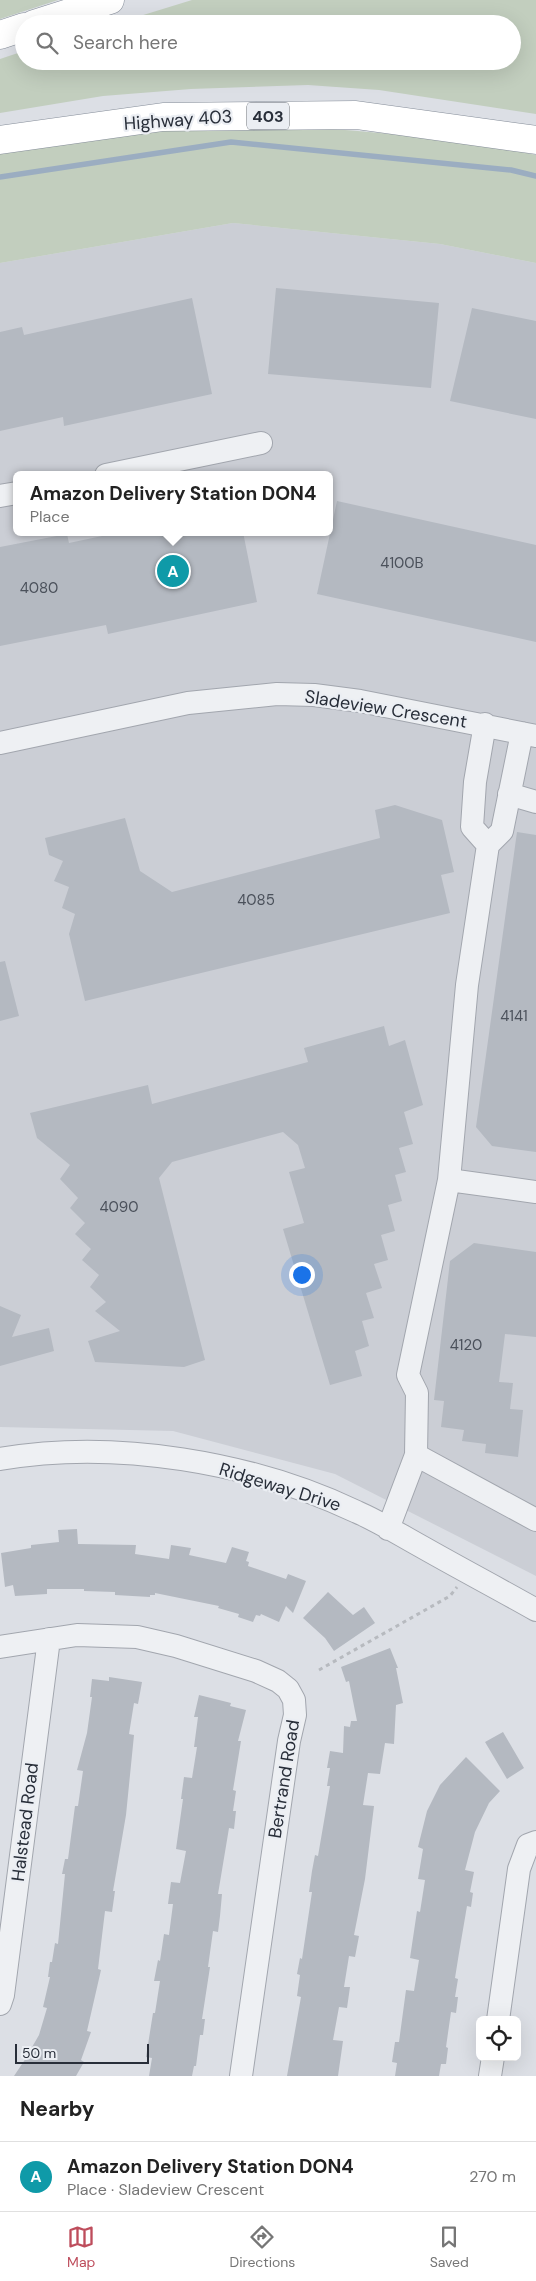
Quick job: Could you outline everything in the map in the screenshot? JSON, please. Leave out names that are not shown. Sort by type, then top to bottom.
[{"type":"highway","points":[[62,15],[110,0]]},
{"type":"highway","points":[[0,35],[15,30]]},
{"type":"highway","name":"Highway 403","points":[[0,140],[163,117],[356,115],[536,140]]},
{"type":"street","points":[[126,471],[260,444]]},
{"type":"street","points":[[0,496],[13,494]]},
{"type":"street","name":"Sladeview Crescent","points":[[0,743],[188,703],[277,694],[314,695],[360,701],[529,734]]},
{"type":"street","points":[[485,724],[475,782],[472,828],[488,845]]},
{"type":"street","points":[[388,1529],[416,1454],[418,1393],[408,1375],[449,1180],[467,985],[488,845],[502,831],[509,794],[529,734]]},
{"type":"street","points":[[509,794],[536,802]]},
{"type":"street","points":[[449,1180],[536,1192]]},
{"type":"street","name":"Ridgeway Drive","points":[[0,1459],[17,1456],[102,1453],[149,1455],[269,1479],[358,1512],[536,1610]]},
{"type":"street","points":[[416,1454],[536,1520]]},
{"type":"street","name":"Bertrand Road","points":[[0,1646],[77,1635],[137,1637],[176,1646],[256,1671],[278,1681],[288,1689],[294,1700],[295,1715],[289,1741],[241,2076]]},
{"type":"street","name":"Halstead Road","points":[[0,2004],[3,1994],[49,1639]]},
{"type":"street","points":[[499,2016],[519,1869],[528,1845],[536,1842]]},
{"type":"street","points":[[490,2076],[492,2061]]},
{"type":"path","points":[[319,1670],[450,1596],[467,1572]]},
{"type":"shaded area","points":[[233,223],[440,244],[536,263],[536,1576],[335,1474],[173,1431],[0,1427],[0,263]]},
{"type":"green space","points":[[0,0],[58,0],[0,19]]},
{"type":"green space","points":[[192,0],[536,0],[536,114],[379,90],[308,85],[191,89],[103,96],[0,113],[0,59],[15,54],[15,70],[521,70],[521,15],[143,15]]},
{"type":"green space","points":[[270,124],[437,139],[536,155],[536,263],[440,244],[233,223],[0,263],[0,152],[164,127]]},
{"type":"building","points":[[276,288],[439,303],[431,388],[268,374]]},
{"type":"building","points":[[192,298],[212,394],[64,426],[63,417],[0,431],[0,332],[22,327],[24,335]]},
{"type":"building","points":[[472,308],[536,321],[536,419],[450,401]]},
{"type":"building","points":[[337,501],[536,545],[536,642],[317,594],[329,536],[333,536],[333,520]]},
{"type":"building","points":[[57,536],[67,536],[69,543],[102,536],[244,536],[257,602],[108,634],[106,625],[0,646],[0,547]]},
{"type":"building","points":[[395,805],[442,820],[454,872],[441,875],[450,913],[85,1001],[69,934],[75,914],[62,908],[69,887],[54,881],[63,861],[49,855],[45,838],[125,818],[140,871],[172,892],[380,838],[375,810]]},
{"type":"building","points":[[517,832],[536,835],[536,1152],[492,1146],[476,1127]]},
{"type":"building","points":[[5,961],[19,1016],[0,1021],[0,962]]},
{"type":"building","points":[[384,1026],[389,1046],[405,1040],[423,1105],[404,1112],[413,1144],[399,1148],[406,1172],[395,1175],[402,1201],[388,1205],[395,1231],[381,1235],[388,1260],[374,1264],[382,1288],[366,1293],[374,1318],[362,1321],[369,1346],[355,1351],[362,1376],[330,1385],[283,1229],[304,1223],[289,1172],[305,1168],[298,1145],[283,1132],[172,1162],[159,1178],[205,1360],[184,1367],[95,1362],[88,1341],[120,1331],[95,1311],[106,1302],[90,1287],[99,1275],[82,1260],[91,1249],[75,1234],[85,1223],[70,1208],[78,1198],[60,1179],[70,1165],[37,1138],[30,1113],[148,1085],[152,1104],[308,1062],[304,1048]]},
{"type":"building","points":[[474,1243],[536,1252],[536,1337],[505,1334],[499,1382],[513,1383],[510,1409],[523,1410],[518,1457],[485,1453],[486,1444],[462,1441],[464,1430],[441,1427],[444,1401],[434,1400],[450,1261]]},
{"type":"building","points":[[0,1306],[21,1315],[12,1337],[49,1328],[54,1351],[0,1366]]},
{"type":"building","points":[[77,1529],[78,1544],[136,1545],[135,1554],[169,1559],[171,1545],[191,1548],[189,1555],[226,1563],[232,1547],[249,1552],[246,1561],[249,1562],[248,1566],[286,1579],[288,1574],[306,1581],[293,1613],[286,1606],[279,1622],[261,1614],[260,1616],[256,1615],[253,1622],[238,1617],[239,1614],[218,1608],[219,1606],[155,1593],[155,1595],[150,1595],[150,1597],[115,1595],[115,1592],[84,1591],[84,1589],[47,1589],[47,1594],[15,1596],[13,1585],[5,1587],[1,1553],[31,1548],[31,1545],[59,1542],[58,1530]]},
{"type":"building","points":[[328,1592],[353,1615],[364,1607],[375,1623],[334,1651],[325,1638],[303,1618]]},
{"type":"building","points":[[390,1648],[398,1668],[396,1668],[403,1703],[396,1705],[394,1744],[385,1743],[380,1774],[368,1773],[363,1805],[374,1806],[365,1879],[354,1935],[359,1936],[355,1957],[349,1956],[344,1987],[350,1987],[347,2008],[339,2007],[333,2040],[343,2041],[338,2076],[287,2076],[301,1997],[297,1996],[300,1975],[297,1974],[300,1958],[302,1959],[312,1892],[309,1892],[312,1871],[315,1855],[318,1856],[330,1786],[327,1786],[330,1768],[327,1768],[330,1751],[343,1753],[344,1726],[350,1727],[351,1721],[357,1721],[349,1681],[346,1682],[341,1667]]},
{"type":"building","points":[[109,1677],[142,1682],[138,1704],[134,1703],[129,1734],[134,1735],[126,1815],[113,1891],[115,1891],[112,1912],[105,1911],[98,1969],[101,1970],[87,2031],[91,2032],[81,2060],[84,2062],[76,2076],[14,2076],[39,2035],[47,2008],[43,2007],[50,1977],[48,1977],[50,1962],[52,1962],[55,1943],[58,1944],[65,1874],[62,1874],[65,1859],[68,1859],[75,1806],[78,1806],[83,1771],[77,1770],[87,1733],[92,1697],[90,1697],[92,1679],[109,1681]]},
{"type":"building","points":[[199,1695],[231,1703],[230,1706],[246,1710],[238,1741],[241,1741],[233,1790],[236,1791],[233,1811],[236,1811],[234,1829],[229,1828],[218,1894],[222,1894],[218,1932],[213,1931],[202,2019],[205,2019],[203,2035],[200,2035],[196,2066],[194,2066],[192,2076],[149,2076],[152,2058],[146,2057],[160,1981],[154,1981],[158,1960],[160,1961],[164,1934],[169,1935],[173,1904],[168,1904],[171,1882],[180,1883],[186,1851],[176,1849],[184,1777],[192,1778],[197,1747],[194,1747],[198,1717],[194,1717]]},
{"type":"building","points":[[503,1732],[524,1768],[507,1779],[485,1742]]},
{"type":"building","points":[[466,1757],[500,1791],[489,1803],[475,1832],[465,1870],[474,1872],[470,1892],[473,1893],[471,1907],[467,1906],[455,1978],[458,1979],[455,1997],[458,1997],[456,2013],[451,2012],[446,2047],[448,2048],[446,2064],[441,2064],[439,2076],[395,2076],[397,2063],[392,2062],[395,2042],[399,2042],[406,1990],[414,1991],[419,1960],[410,1958],[417,1911],[420,1912],[425,1880],[418,1879],[423,1849],[418,1847],[427,1811],[440,1785]]},
{"type":"waterway","points":[[0,177],[231,142],[511,170],[536,176]]},
{"type":"place","name":"Amazon Delivery Station DON4","points":[[173,571]]}]
